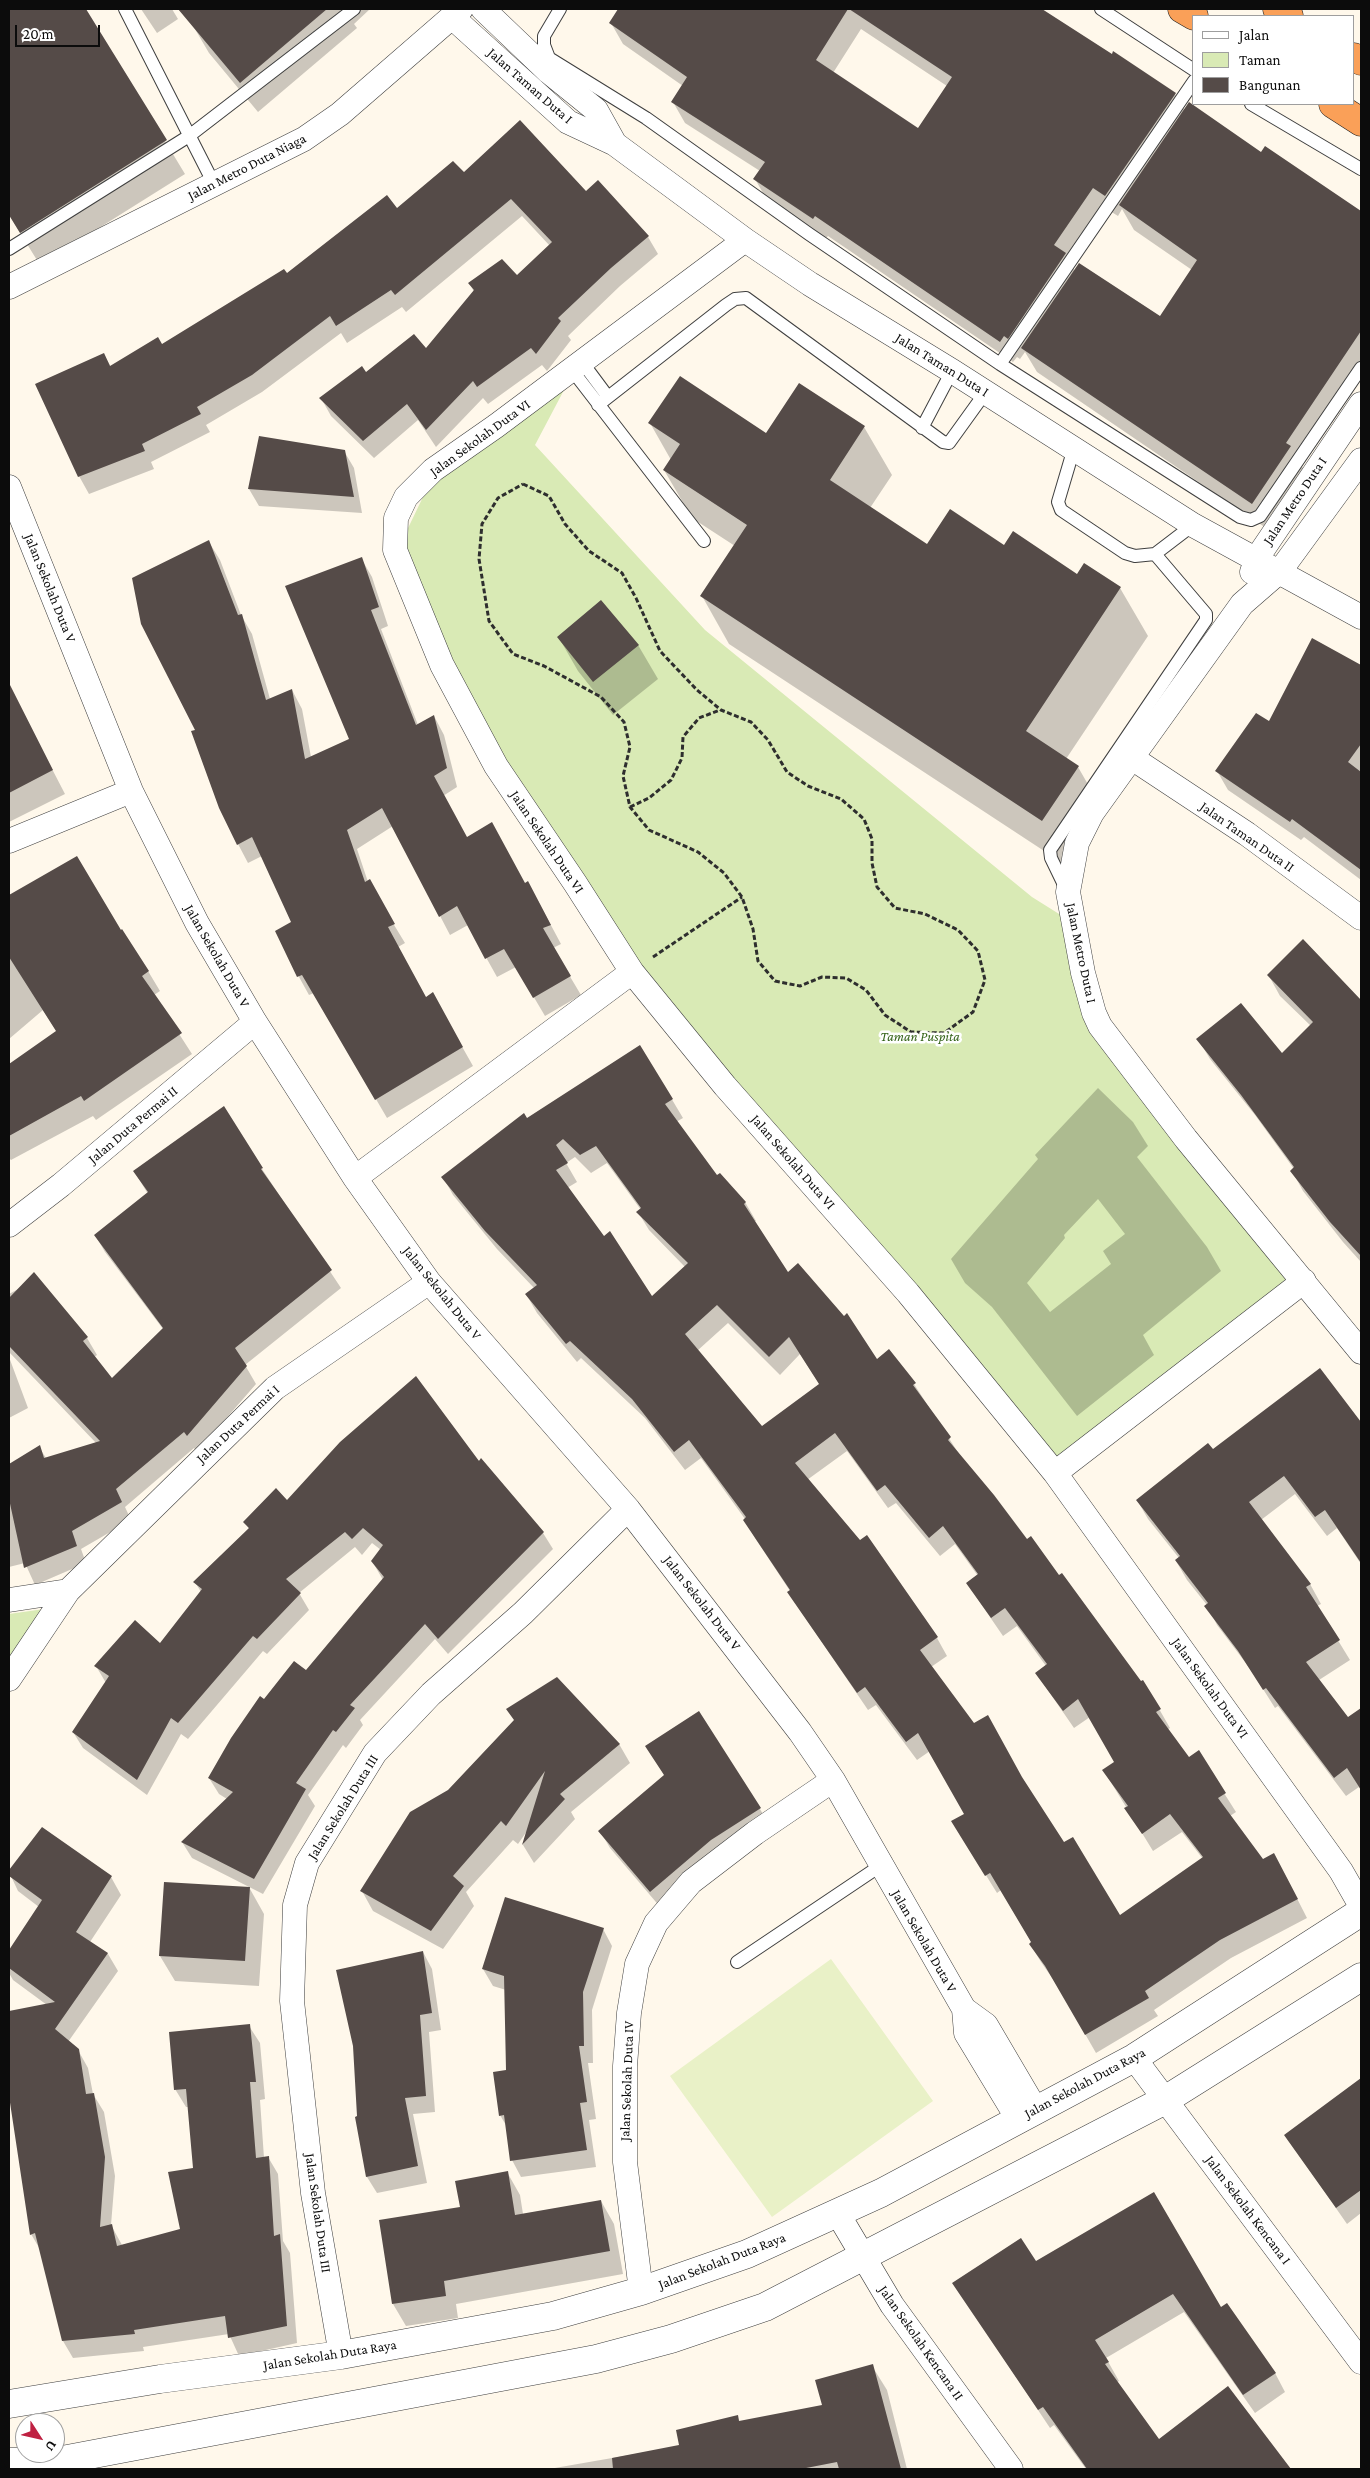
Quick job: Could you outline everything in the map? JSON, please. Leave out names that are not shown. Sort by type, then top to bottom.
[{"type":"highway","points":[[1335,105],[1361,122]]},
{"type":"street","name":"Jalan Taman Duta I","points":[[483,9],[549,72],[596,110],[614,144]]},
{"type":"street","name":"Jalan Taman Duta I","points":[[457,13],[568,122],[614,144],[745,240],[810,284],[952,371],[1194,525],[1280,571]]},
{"type":"street","name":"Jalan Metro Duta Niaga","points":[[9,287],[304,139],[340,114],[457,13]]},
{"type":"street","name":"Jalan Sekolah Duta VI","points":[[745,240],[577,366],[433,470],[406,497],[396,518],[395,550],[442,665],[496,766],[632,972],[725,1086],[908,1293],[1055,1473],[1341,1871],[1361,1906]]},
{"type":"street","name":"Jalan Metro Duta I","points":[[1242,604],[1256,558],[1328,434],[1361,404]]},
{"type":"street","points":[[1328,434],[1361,458]]},
{"type":"street","name":"Jalan Metro Duta I","points":[[1361,458],[1280,571],[1242,604],[1092,813],[1078,843],[1068,892],[1083,973],[1094,1013],[1100,1026],[1186,1138],[1361,1352]]},
{"type":"street","name":"Jalan Sekolah Duta V","points":[[9,487],[131,791],[197,923],[255,1022],[355,1178],[429,1282],[628,1509],[800,1732],[833,1780],[880,1866],[964,2009],[966,2033],[1027,2114]]},
{"type":"street","points":[[1280,571],[1361,616]]},
{"type":"street","name":"Jalan Taman Duta II","points":[[1132,758],[1247,834],[1361,918]]},
{"type":"street","points":[[9,841],[131,791]]},
{"type":"street","points":[[355,1178],[632,972]]},
{"type":"street","name":"Jalan Duta Permai II","points":[[9,1225],[61,1185],[255,1022]]},
{"type":"street","points":[[1055,1473],[1304,1281]]},
{"type":"street","name":"Jalan Duta Permai I","points":[[9,1680],[68,1591],[275,1388],[429,1282]]},
{"type":"street","name":"Jalan Sekolah Duta III","points":[[341,2355],[313,2193],[292,2001],[295,1905],[308,1863],[375,1753],[431,1694],[523,1613],[628,1509]]},
{"type":"street","points":[[9,1600],[68,1591]]},
{"type":"street","name":"Jalan Sekolah Duta IV","points":[[641,2291],[624,2162],[625,2066],[629,2013],[637,1964],[656,1923],[691,1882],[755,1833],[833,1780]]},
{"type":"street","name":"Jalan Sekolah Duta Raya","points":[[9,2404],[160,2379],[341,2355],[553,2316],[641,2291],[747,2254],[881,2193],[1134,2058],[1361,1912]]},
{"type":"street","points":[[9,2462],[58,2465],[606,2356],[672,2339],[765,2307],[863,2258],[1165,2100],[1361,1977]]},
{"type":"street","name":"Jalan Sekolah Kencana I","points":[[1134,2058],[1361,2362]]},
{"type":"street","name":"Jalan Sekolah Kencana II","points":[[838,2214],[892,2305],[1010,2469]]},
{"type":"lane","points":[[125,9],[214,184]]},
{"type":"lane","points":[[9,249],[189,136],[354,9]]},
{"type":"lane","points":[[560,9],[544,36],[544,45],[549,58],[646,118],[809,234],[1000,364],[1220,506],[1251,520],[1260,516],[1328,434],[1361,368]]},
{"type":"lane","points":[[1101,9],[1192,69]]},
{"type":"lane","points":[[1000,364],[1192,84]]},
{"type":"lane","points":[[1253,105],[1361,169]]},
{"type":"lane","points":[[603,401],[726,305],[735,300],[746,298],[943,442],[949,443],[986,393]]},
{"type":"lane","points":[[577,366],[704,541]]},
{"type":"lane","points":[[922,428],[952,371]]},
{"type":"lane","points":[[1074,448],[1058,502],[1061,510],[1125,553],[1135,556],[1155,554],[1194,525]]},
{"type":"lane","points":[[1068,892],[1051,858],[1050,850],[1206,620],[1206,614],[1155,554]]},
{"type":"lane","points":[[736,1962],[880,1866]]},
{"type":"path","points":[[523,484],[549,496],[565,524],[589,550],[622,573],[636,598],[660,651],[696,690],[721,710],[752,722],[768,740],[787,772],[808,786],[841,799],[864,819],[872,839],[872,863],[877,887],[896,908],[925,914],[958,930],[978,951],[985,980],[973,1012],[944,1032],[911,1032],[885,1015],[866,990],[846,978],[822,977],[800,986],[775,981],[758,961],[753,929],[742,897],[724,872],[698,852],[649,830],[630,807],[623,776],[630,747],[624,722],[601,697],[544,666],[513,654],[489,621],[478,559],[482,524],[498,498],[523,484]]},
{"type":"path","points":[[630,807],[649,798],[671,780],[682,758],[683,737],[699,718],[721,710]]},
{"type":"path","points":[[632,972],[742,897]]},
{"type":"green space","name":"Taman Puspita","points":[[573,373],[535,445],[705,630],[1032,897],[1075,924],[1098,1011],[1312,1283],[1054,1480],[640,980],[498,765],[397,551],[435,472]]},
{"type":"green space","points":[[44,1609],[9,1660],[9,1614]]},
{"type":"green space","points":[[831,1959],[933,2101],[772,2217],[670,2076]]},
{"type":"building","points":[[9,9],[86,9],[167,140],[20,233],[9,215]]},
{"type":"building","points":[[178,9],[327,9],[240,83]]},
{"type":"building","points":[[618,9],[848,9],[816,60],[918,128],[952,77],[849,9],[1042,9],[1112,54],[1113,51],[1176,93],[1105,196],[1093,188],[1054,245],[1066,253],[1008,339],[1004,336],[1000,342],[815,216],[813,219],[753,179],[765,162],[671,102],[687,77],[609,23]]},
{"type":"building","points":[[1189,102],[1261,152],[1265,146],[1361,211],[1361,331],[1286,443],[1291,446],[1252,504],[1021,348],[1079,263],[1160,316],[1197,260],[1119,205]]},
{"type":"building","points":[[520,120],[586,191],[598,180],[649,236],[611,268],[558,318],[561,321],[536,354],[531,348],[477,387],[473,381],[426,430],[407,404],[363,441],[319,398],[362,366],[366,372],[414,334],[426,348],[474,290],[468,283],[502,259],[517,275],[552,242],[511,199],[395,295],[391,290],[336,326],[330,316],[252,375],[197,407],[201,414],[142,444],[145,451],[78,477],[35,384],[104,353],[110,366],[158,337],[162,344],[284,269],[287,273],[387,195],[397,208],[453,161],[464,172]]},
{"type":"building","points":[[680,376],[766,433],[799,383],[865,426],[830,480],[927,544],[950,509],[1004,545],[1013,531],[1077,574],[1084,563],[1121,587],[1026,731],[1079,766],[1042,821],[700,596],[747,525],[663,470],[680,444],[648,423]]},
{"type":"building","points":[[259,436],[345,450],[354,497],[248,489]]},
{"type":"building","points":[[209,540],[238,615],[242,614],[266,700],[292,689],[305,759],[349,739],[285,586],[362,557],[379,607],[371,610],[416,725],[434,715],[447,768],[434,776],[467,837],[492,822],[525,883],[528,881],[551,925],[543,928],[571,976],[533,998],[504,949],[485,959],[457,906],[439,917],[382,808],[347,830],[365,882],[370,879],[395,924],[388,927],[426,997],[433,992],[463,1047],[375,1100],[302,975],[297,977],[275,931],[291,922],[252,837],[237,845],[219,808],[191,731],[195,730],[141,624],[132,578]]},
{"type":"building","points":[[601,600],[639,645],[593,682],[557,637]]},
{"type":"building","points":[[1312,638],[1361,665],[1361,744],[1348,762],[1361,772],[1361,870],[1292,819],[1290,822],[1215,771],[1256,713],[1269,721]]},
{"type":"building","points":[[9,683],[53,770],[9,793]]},
{"type":"building","points":[[77,856],[121,930],[149,971],[142,976],[182,1033],[84,1101],[81,1096],[9,1136],[9,1064],[56,1031],[9,957],[9,895]]},
{"type":"building","points":[[1303,939],[1361,1000],[1361,1256],[1330,1222],[1290,1171],[1294,1167],[1241,1095],[1196,1039],[1241,1003],[1282,1053],[1313,1022],[1267,975]]},
{"type":"building","points":[[640,1045],[673,1099],[665,1104],[717,1175],[720,1173],[746,1202],[744,1204],[788,1272],[798,1263],[844,1316],[847,1313],[877,1359],[889,1349],[916,1383],[913,1385],[951,1437],[948,1440],[994,1495],[1027,1539],[1031,1536],[1059,1575],[1062,1573],[1141,1681],[1143,1680],[1161,1709],[1156,1712],[1189,1757],[1199,1750],[1226,1793],[1218,1798],[1263,1859],[1274,1853],[1298,1899],[1220,1940],[1145,1991],[1149,1998],[1085,2035],[1045,1966],[1029,1944],[1031,1942],[990,1873],[985,1876],[951,1821],[964,1814],[918,1733],[906,1742],[865,1687],[857,1693],[787,1592],[790,1590],[743,1520],[746,1517],[689,1440],[674,1452],[632,1399],[570,1341],[566,1344],[525,1294],[537,1285],[485,1231],[441,1177],[524,1113],[527,1118]],"holes":[[[563,1139],[580,1155],[596,1146],[641,1208],[636,1212],[688,1263],[652,1296],[610,1231],[604,1236],[556,1170],[568,1163],[556,1145]],[[717,1305],[769,1357],[789,1337],[819,1384],[762,1426],[685,1334]],[[835,1433],[877,1491],[885,1485],[929,1538],[943,1526],[978,1574],[966,1583],[991,1618],[1005,1608],[1047,1664],[1035,1673],[1063,1711],[1078,1699],[1114,1762],[1102,1770],[1128,1806],[1124,1808],[1142,1834],[1170,1814],[1203,1857],[1120,1915],[1073,1837],[1064,1842],[1022,1777],[988,1715],[974,1723],[920,1650],[938,1637],[867,1535],[860,1540],[795,1463]]]},
{"type":"building","points":[[224,1106],[263,1168],[261,1169],[332,1270],[235,1348],[247,1366],[187,1436],[184,1432],[116,1489],[122,1502],[72,1531],[77,1546],[24,1568],[9,1499],[9,1464],[40,1445],[44,1458],[100,1441],[9,1346],[9,1298],[34,1272],[88,1337],[83,1341],[112,1378],[163,1328],[94,1235],[148,1192],[133,1171]]},
{"type":"building","points":[[1320,1368],[1361,1422],[1361,1563],[1325,1510],[1315,1517],[1284,1476],[1249,1502],[1311,1584],[1306,1587],[1340,1640],[1306,1662],[1348,1717],[1361,1708],[1361,1790],[1347,1768],[1334,1778],[1266,1688],[1263,1690],[1238,1651],[1204,1606],[1208,1603],[1175,1560],[1180,1556],[1136,1500],[1208,1443],[1213,1449]]},
{"type":"building","points":[[416,1376],[479,1461],[481,1458],[544,1532],[438,1639],[425,1624],[350,1705],[355,1708],[336,1732],[333,1730],[296,1783],[306,1789],[254,1879],[181,1842],[233,1792],[208,1778],[231,1738],[260,1696],[264,1699],[294,1661],[306,1670],[384,1577],[371,1561],[383,1545],[363,1528],[352,1539],[345,1532],[286,1579],[301,1593],[257,1639],[253,1636],[178,1723],[171,1718],[137,1780],[72,1732],[109,1676],[94,1666],[135,1620],[160,1643],[202,1589],[193,1582],[249,1528],[243,1522],[276,1488],[287,1500],[340,1442]]},
{"type":"building","points":[[557,1677],[620,1744],[560,1794],[565,1799],[522,1845],[545,1771],[506,1826],[501,1821],[453,1876],[464,1886],[431,1931],[360,1891],[410,1812],[448,1790],[514,1720],[506,1709]]},
{"type":"building","points":[[699,1711],[761,1808],[711,1840],[650,1892],[598,1831],[664,1775],[645,1746]]},
{"type":"building","points":[[42,1827],[112,1876],[76,1932],[108,1953],[55,2029],[79,2049],[86,2094],[94,2093],[105,2157],[100,2227],[112,2224],[117,2246],[180,2229],[168,2172],[193,2168],[186,2089],[174,2090],[169,2032],[250,2024],[256,2082],[250,2082],[256,2158],[269,2156],[274,2236],[280,2234],[287,2326],[228,2338],[225,2316],[134,2330],[135,2334],[62,2341],[35,2233],[30,2235],[9,2096],[9,2011],[55,2002],[9,1968],[9,1950],[42,1900],[9,1876],[9,1870]]},
{"type":"building","points":[[164,1882],[250,1887],[245,1961],[159,1956]]},
{"type":"building","points":[[505,1897],[604,1928],[583,1992],[584,2046],[579,2046],[587,2102],[580,2103],[587,2150],[510,2161],[504,2115],[499,2116],[493,2072],[506,2070],[504,1976],[482,1969]]},
{"type":"building","points":[[423,1951],[432,2013],[420,2015],[426,2096],[405,2098],[418,2166],[366,2177],[355,2117],[357,2116],[353,2046],[336,1970]]},
{"type":"building","points":[[1361,2078],[1361,2190],[1336,2208],[1284,2135]]},
{"type":"building","points":[[508,2171],[515,2215],[601,2200],[610,2251],[444,2281],[446,2296],[392,2304],[379,2220],[460,2207],[455,2181]]},
{"type":"building","points":[[1154,2192],[1221,2307],[1227,2303],[1276,2373],[1243,2395],[1173,2294],[1095,2340],[1109,2362],[1105,2364],[1159,2439],[1228,2386],[1291,2469],[1087,2469],[1043,2407],[1038,2410],[952,2283],[1021,2238],[1036,2261]]},
{"type":"building","points":[[873,2364],[901,2469],[839,2469],[837,2462],[801,2469],[613,2469],[612,2458],[679,2445],[676,2430],[738,2415],[739,2421],[822,2405],[815,2380]]}]
